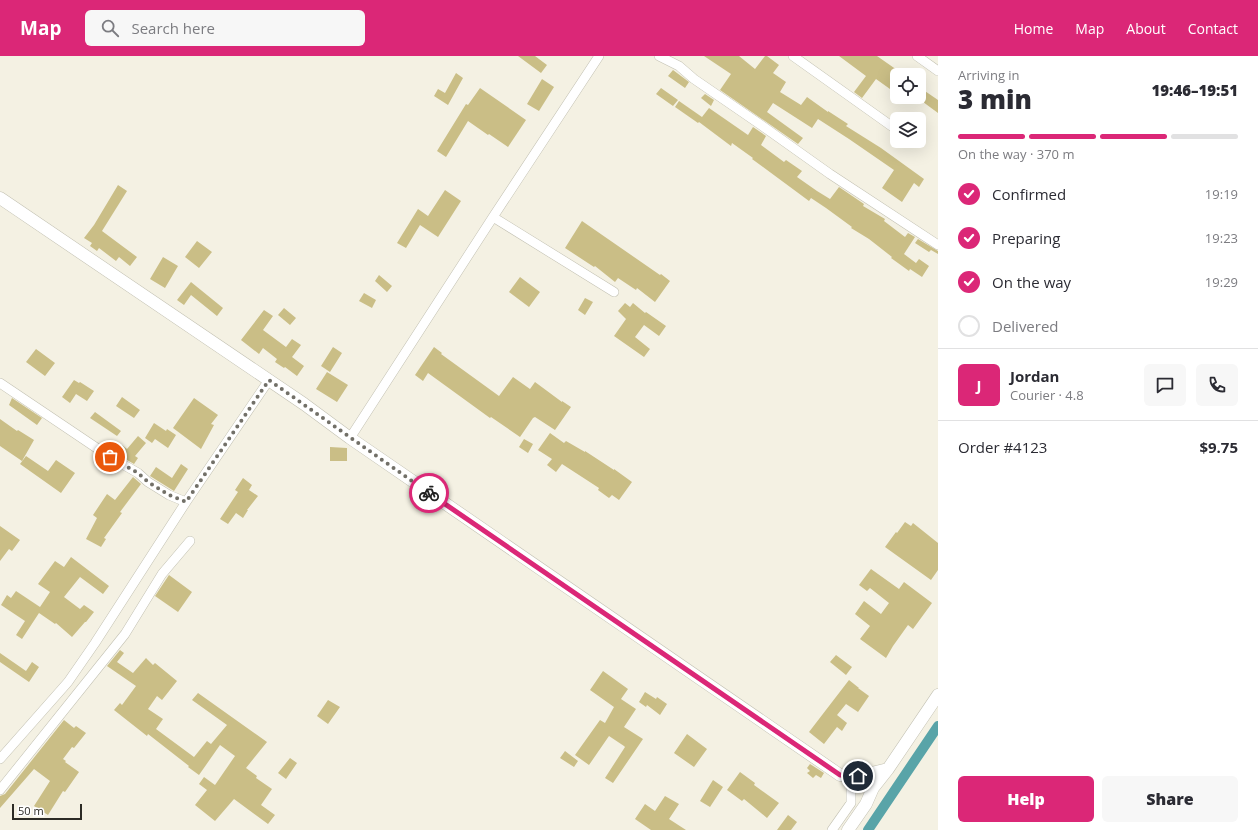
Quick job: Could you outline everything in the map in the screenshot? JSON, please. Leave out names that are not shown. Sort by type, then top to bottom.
[{"type":"street","points":[[350,438],[599,56]]},
{"type":"street","points":[[659,56],[679,66],[694,80],[830,174],[938,245]]},
{"type":"street","points":[[794,56],[890,125]]},
{"type":"street","points":[[917,56],[938,71]]},
{"type":"street","points":[[0,198],[304,404],[350,438],[840,775],[858,776],[888,769]]},
{"type":"street","points":[[493,217],[614,292]]},
{"type":"street","points":[[0,759],[68,682],[186,502],[269,380]]},
{"type":"street","points":[[0,382],[110,457],[138,473],[169,495],[186,502]]},
{"type":"street","points":[[0,790],[124,634],[162,574],[190,541]]},
{"type":"street","points":[[848,830],[866,804],[873,788],[888,769],[938,695]]},
{"type":"street","points":[[832,830],[851,803],[851,776]]},
{"type":"building","points":[[518,56],[535,56],[547,65],[541,73]]},
{"type":"building","points":[[704,56],[739,56],[755,69],[765,56],[767,56],[779,65],[773,73],[786,82],[780,92],[801,105],[807,97],[848,124],[846,126],[881,148],[924,179],[919,187],[914,183],[902,202],[882,188],[894,170],[818,119],[812,128],[773,103],[767,112],[803,138],[798,144],[720,90],[731,74]]},
{"type":"building","points":[[839,56],[877,56],[894,68],[890,68],[890,89],[876,79],[862,98],[854,92],[866,76]]},
{"type":"building","points":[[673,70],[689,82],[685,88],[668,76]]},
{"type":"building","points":[[456,73],[463,78],[448,105],[434,96],[438,89],[445,93]]},
{"type":"building","points":[[542,79],[554,87],[539,111],[527,104]]},
{"type":"building","points":[[480,88],[526,120],[508,147],[468,121],[446,157],[437,151],[466,104],[468,105]]},
{"type":"building","points":[[661,88],[678,100],[673,106],[656,94]]},
{"type":"building","points":[[926,92],[938,100],[938,113],[926,104]]},
{"type":"building","points":[[705,94],[714,100],[711,106],[701,98]]},
{"type":"building","points":[[679,101],[702,117],[709,108],[748,135],[753,127],[766,136],[761,145],[784,162],[786,160],[802,171],[797,177],[817,191],[830,199],[839,187],[864,204],[863,206],[885,219],[884,221],[905,237],[908,233],[915,237],[904,254],[916,263],[919,259],[929,266],[922,277],[910,269],[909,271],[869,239],[851,228],[852,227],[826,208],[811,198],[809,201],[732,143],[731,146],[699,122],[698,123],[675,107]]},
{"type":"building","points":[[118,185],[127,191],[102,231],[137,257],[130,266],[119,257],[116,261],[99,248],[97,251],[90,246],[92,243],[84,238],[94,225]]},
{"type":"building","points":[[445,190],[461,201],[438,237],[420,225],[406,248],[397,243],[418,209],[428,216]]},
{"type":"building","points":[[582,221],[670,281],[655,302],[637,288],[636,290],[618,278],[615,282],[595,266],[594,267],[565,248]]},
{"type":"building","points":[[918,239],[938,251],[938,254],[931,250],[929,252],[915,243]]},
{"type":"building","points":[[197,241],[212,252],[199,268],[185,257]]},
{"type":"building","points":[[163,257],[178,266],[165,288],[150,279]]},
{"type":"building","points":[[379,275],[392,286],[387,292],[375,281]]},
{"type":"building","points":[[520,277],[540,292],[529,307],[509,292]]},
{"type":"building","points":[[191,282],[223,308],[217,316],[191,295],[184,305],[177,300]]},
{"type":"building","points":[[364,293],[376,300],[372,308],[359,301]]},
{"type":"building","points":[[585,298],[593,302],[585,315],[578,310]]},
{"type":"building","points":[[625,303],[630,307],[633,303],[645,313],[646,312],[666,326],[659,336],[644,325],[635,337],[650,349],[644,357],[614,336],[626,319],[618,311]]},
{"type":"building","points":[[284,308],[296,318],[290,325],[278,315]]},
{"type":"building","points":[[264,310],[273,316],[263,330],[286,347],[292,339],[301,345],[292,357],[304,366],[297,376],[275,362],[277,359],[263,348],[259,354],[241,340]]},
{"type":"building","points":[[333,347],[342,353],[330,372],[321,366]]},
{"type":"building","points":[[434,347],[442,353],[441,354],[499,396],[513,377],[530,389],[535,382],[571,407],[555,430],[535,417],[520,437],[491,417],[490,418],[428,373],[423,381],[415,375]]},
{"type":"building","points":[[36,349],[55,363],[45,376],[26,362]]},
{"type":"building","points":[[327,372],[348,385],[337,402],[316,389]]},
{"type":"building","points":[[74,380],[94,391],[87,401],[76,394],[70,403],[62,397]]},
{"type":"building","points":[[122,397],[140,410],[134,418],[116,406]]},
{"type":"building","points":[[12,398],[42,418],[37,425],[9,405]]},
{"type":"building","points":[[194,398],[218,415],[211,424],[214,425],[201,449],[173,428]]},
{"type":"building","points":[[95,412],[121,431],[117,436],[90,418]]},
{"type":"building","points":[[0,419],[17,431],[18,430],[34,440],[22,461],[0,446]]},
{"type":"building","points":[[154,423],[166,431],[167,429],[176,435],[168,448],[155,439],[152,443],[145,438]]},
{"type":"building","points":[[550,433],[564,443],[566,441],[585,451],[632,482],[619,500],[612,495],[609,498],[598,490],[599,488],[562,464],[556,472],[547,465],[552,459],[538,450]]},
{"type":"building","points":[[138,436],[146,443],[135,456],[138,458],[134,464],[115,453],[122,445],[127,449]]},
{"type":"building","points":[[524,439],[533,444],[528,453],[519,447]]},
{"type":"building","points":[[330,447],[347,448],[347,461],[330,461]]},
{"type":"building","points":[[26,456],[48,471],[56,460],[75,473],[61,493],[20,464]]},
{"type":"building","points":[[181,464],[188,469],[174,491],[150,476],[156,467],[172,478]]},
{"type":"building","points":[[133,477],[141,484],[120,512],[122,513],[104,538],[106,539],[101,547],[86,539],[97,518],[93,515],[107,494],[115,500]]},
{"type":"building","points":[[243,478],[252,485],[249,490],[258,496],[247,510],[243,518],[236,513],[228,524],[220,519],[238,492],[235,490]]},
{"type":"building","points":[[905,522],[911,526],[913,523],[938,543],[938,570],[931,580],[885,547]]},
{"type":"building","points":[[0,526],[20,540],[12,551],[9,549],[0,561]]},
{"type":"building","points":[[71,557],[109,586],[103,594],[80,577],[64,597],[80,609],[84,605],[94,612],[72,637],[56,623],[55,624],[39,613],[22,639],[16,635],[25,621],[1,605],[7,595],[11,598],[16,591],[40,607],[50,592],[38,584],[55,561],[64,567]]},
{"type":"building","points":[[871,569],[899,589],[904,582],[932,603],[913,629],[908,625],[886,658],[860,639],[870,626],[855,614],[864,601],[881,614],[889,603],[870,588],[867,591],[859,585]]},
{"type":"building","points":[[169,575],[192,592],[178,612],[155,596]]},
{"type":"building","points":[[120,650],[124,653],[117,662],[133,673],[146,658],[153,665],[155,663],[177,681],[162,700],[157,696],[148,709],[163,719],[156,729],[194,757],[207,741],[211,744],[227,725],[192,700],[198,693],[267,742],[246,768],[257,776],[256,778],[272,789],[261,805],[275,815],[268,824],[234,799],[215,821],[195,805],[207,790],[199,784],[204,777],[215,785],[235,756],[220,745],[199,775],[148,734],[147,736],[114,710],[120,703],[122,705],[136,686],[107,666]]},
{"type":"building","points":[[0,653],[26,671],[32,662],[39,667],[29,682],[0,662]]},
{"type":"building","points":[[836,655],[852,667],[846,675],[830,662]]},
{"type":"building","points":[[603,671],[628,689],[621,699],[636,709],[624,727],[643,739],[613,783],[605,778],[625,747],[624,746],[609,736],[589,765],[575,755],[600,720],[605,723],[614,707],[590,690]]},
{"type":"building","points":[[849,680],[869,696],[858,712],[846,704],[837,715],[847,723],[842,731],[837,727],[824,744],[809,732]]},
{"type":"building","points":[[645,692],[656,699],[657,697],[667,704],[660,715],[647,705],[646,707],[639,702]]},
{"type":"building","points":[[328,700],[340,707],[328,724],[317,716]]},
{"type":"building","points":[[64,720],[74,728],[76,726],[86,733],[74,748],[72,747],[63,759],[79,772],[65,792],[63,791],[48,815],[34,806],[50,781],[34,769],[0,808],[0,796],[5,794]]},
{"type":"building","points":[[687,734],[707,749],[694,767],[674,753]]},
{"type":"building","points":[[565,751],[578,761],[574,767],[560,758]]},
{"type":"building","points":[[290,758],[297,763],[286,779],[278,773]]},
{"type":"building","points":[[810,764],[824,773],[821,778],[816,775],[813,778],[807,773],[810,771],[807,768]]},
{"type":"building","points":[[740,772],[755,783],[754,785],[779,803],[767,818],[744,799],[742,801],[727,790]]},
{"type":"building","points":[[713,780],[723,787],[710,807],[700,801]]},
{"type":"building","points":[[665,796],[679,804],[669,819],[686,830],[651,830],[635,819],[645,804],[655,811]]},
{"type":"building","points":[[788,815],[797,822],[791,830],[777,830]]},
{"type":"waterway","points":[[868,830],[938,726]]},
{"type":"way so far","points":[[110,457],[138,473],[148,482],[169,495],[186,502],[269,380],[429,493]]},
{"type":"route","points":[[429,493],[840,775],[858,776]]}]
